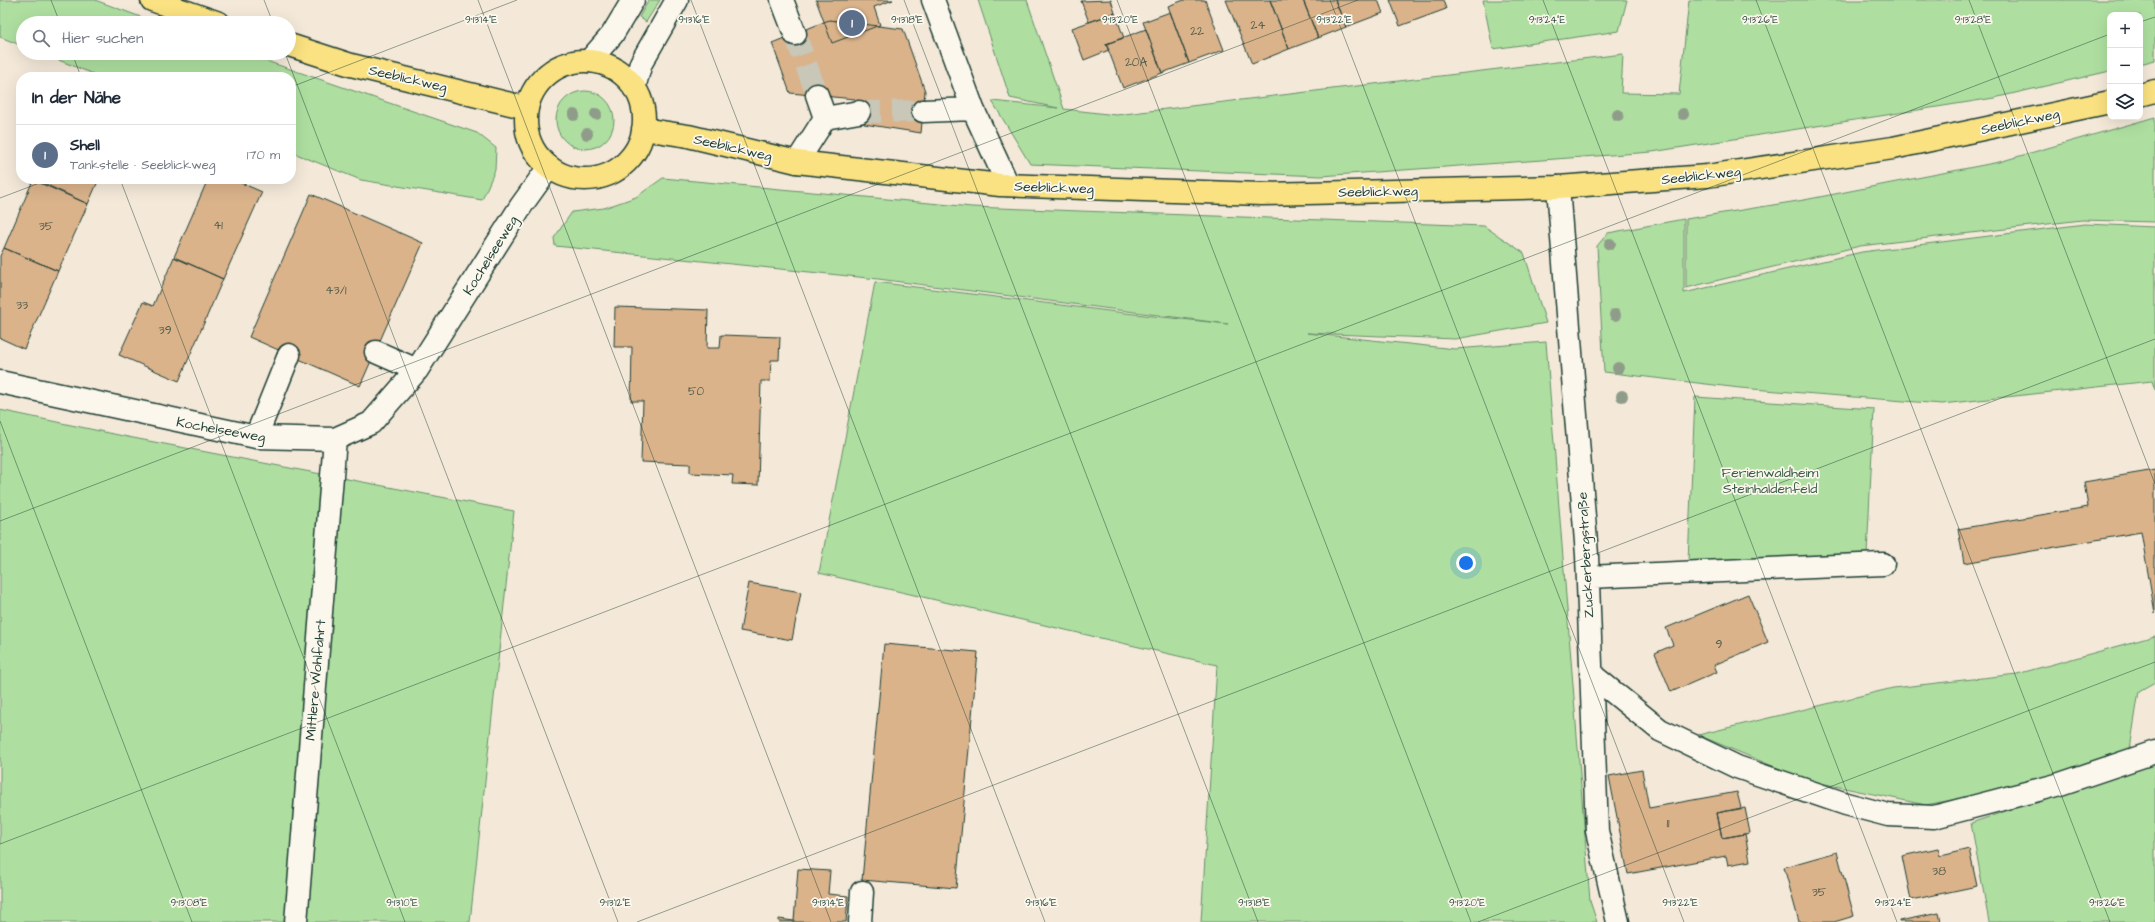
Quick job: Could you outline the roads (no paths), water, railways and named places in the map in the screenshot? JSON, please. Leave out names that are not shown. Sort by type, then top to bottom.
[{"type":"main road","points":[[152,0],[199,16]]},
{"type":"main road","name":"Seeblickweg","points":[[296,47],[351,65],[527,108]]},
{"type":"main road","points":[[589,61],[600,63],[619,72],[634,88],[642,108],[643,129],[635,150],[621,166],[611,172],[601,176],[579,178],[558,172],[549,167],[531,145],[526,126],[527,108],[537,86],[554,70],[565,64],[589,61]]},
{"type":"main road","points":[[2143,94],[2155,91]]},
{"type":"main road","name":"Seeblickweg","points":[[643,129],[688,136],[797,162],[1008,185],[1262,194],[1558,187],[1707,176],[1885,149],[2107,103]]},
{"type":"street","points":[[589,61],[612,35],[634,0]]},
{"type":"street","points":[[634,88],[641,63],[677,0]]},
{"type":"street","points":[[782,0],[795,34]]},
{"type":"street","points":[[933,0],[973,108],[1008,185]]},
{"type":"street","points":[[817,95],[825,118]]},
{"type":"street","points":[[923,111],[973,108]]},
{"type":"street","points":[[797,162],[825,118],[859,112]]},
{"type":"street","name":"Kochelseeweg","points":[[0,382],[256,437],[335,439],[371,423],[417,370],[521,206],[549,167]]},
{"type":"street","name":"Zuckerbergstraße","points":[[1558,187],[1588,577],[1597,831],[1618,922]]},
{"type":"street","points":[[376,352],[417,370]]},
{"type":"street","points":[[256,437],[289,355]]},
{"type":"street","name":"Mittlere Wohlfahrt","points":[[296,922],[335,439]]},
{"type":"street","points":[[1588,577],[1883,564]]},
{"type":"street","points":[[1591,674],[1660,730],[1737,767],[1846,804],[1888,815],[1934,817],[2056,785],[2155,752]]},
{"type":"street","points":[[860,922],[862,892]]},
{"type":"tunnel","points":[[795,34],[817,95]]},
{"type":"tunnel","points":[[859,112],[923,111]]},
{"type":"place","name":"Shell","points":[[852,23]]},
{"type":"park label","name":"Ferienwaldheim Steinhaldenfeld","points":[[1770,480]]}]
